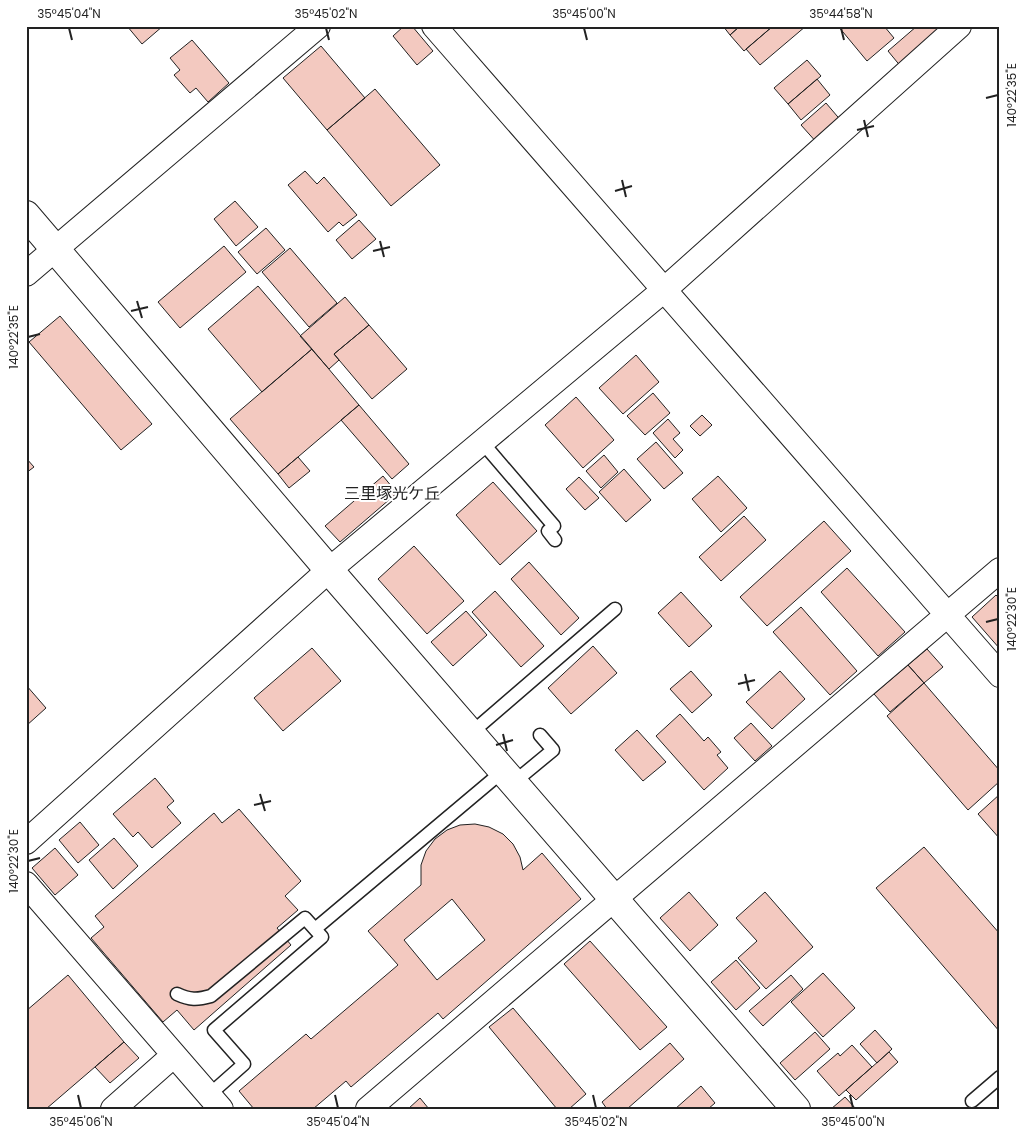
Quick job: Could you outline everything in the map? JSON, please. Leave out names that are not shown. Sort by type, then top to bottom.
[{"type":"street","points":[[26,274],[318,26]]},
{"type":"street","points":[[434,26],[1000,675]]},
{"type":"street","points":[[26,842],[329,570],[664,290],[959,26]]},
{"type":"street","points":[[26,215],[470,734],[796,1109]]},
{"type":"street","points":[[368,1109],[1000,570]]},
{"type":"street","points":[[26,884],[215,1102]]},
{"type":"street","points":[[113,1109],[174,1056]]},
{"type":"lane","points":[[482,442],[554,526],[548,531],[556,540]]},
{"type":"lane","points":[[470,734],[615,609]]},
{"type":"lane","points":[[315,929],[508,777],[552,750],[540,734]]},
{"type":"lane","points":[[177,994],[196,1000],[211,996],[305,918],[322,937],[214,1030],[244,1064],[215,1102]]},
{"type":"lane","points":[[972,1101],[1000,1077]]},
{"type":"building","points":[[127,26],[163,26],[142,44]]},
{"type":"building","points":[[404,26],[412,26],[433,51],[417,65],[393,36]]},
{"type":"building","points":[[723,26],[740,26],[730,35]]},
{"type":"building","points":[[740,26],[773,26],[744,51],[730,35]]},
{"type":"building","points":[[773,26],[806,26],[760,65],[746,49]]},
{"type":"building","points":[[838,26],[884,26],[894,38],[867,61]]},
{"type":"building","points":[[917,26],[937,26],[943,33],[902,68],[888,51]]},
{"type":"building","points":[[192,40],[229,83],[208,102],[196,88],[190,93],[174,75],[180,70],[170,58]]},
{"type":"building","points":[[321,46],[365,98],[327,130],[283,78]]},
{"type":"building","points":[[807,60],[821,76],[788,104],[774,88]]},
{"type":"building","points":[[817,79],[830,95],[801,120],[788,104]]},
{"type":"building","points":[[375,89],[440,165],[391,206],[327,130]]},
{"type":"building","points":[[826,103],[843,123],[818,144],[801,125]]},
{"type":"building","points":[[305,171],[317,184],[324,177],[357,215],[343,226],[339,222],[328,232],[288,185]]},
{"type":"building","points":[[235,201],[258,227],[236,246],[214,219]]},
{"type":"building","points":[[359,220],[376,239],[352,259],[336,240]]},
{"type":"building","points":[[266,228],[285,250],[257,274],[238,252]]},
{"type":"building","points":[[224,246],[246,272],[180,328],[158,302]]},
{"type":"building","points":[[290,248],[337,303],[309,327],[262,272]]},
{"type":"building","points":[[258,286],[312,349],[262,392],[208,329]]},
{"type":"building","points":[[345,297],[369,325],[334,354],[339,360],[329,369],[300,336]]},
{"type":"building","points":[[60,316],[152,424],[121,450],[29,342]]},
{"type":"building","points":[[369,325],[407,369],[372,399],[334,354]]},
{"type":"building","points":[[312,349],[359,405],[278,474],[230,419]]},
{"type":"building","points":[[636,355],[659,382],[623,414],[599,388]]},
{"type":"building","points":[[653,393],[670,413],[645,435],[627,416]]},
{"type":"building","points":[[576,397],[614,440],[583,468],[545,425]]},
{"type":"building","points":[[359,405],[409,464],[392,479],[341,420]]},
{"type":"building","points":[[702,415],[712,425],[700,436],[690,426]]},
{"type":"building","points":[[668,419],[680,433],[673,439],[683,450],[675,458],[653,433]]},
{"type":"building","points":[[656,442],[683,473],[664,489],[637,459]]},
{"type":"building","points":[[604,455],[618,472],[601,488],[586,471]]},
{"type":"building","points":[[298,457],[310,471],[289,488],[278,474]]},
{"type":"building","points":[[26,458],[34,467],[26,473]]},
{"type":"building","points":[[624,469],[651,500],[626,522],[599,492]]},
{"type":"building","points":[[383,476],[397,493],[340,542],[325,526]]},
{"type":"building","points":[[718,476],[747,508],[721,532],[692,499]]},
{"type":"building","points":[[579,477],[599,498],[585,510],[566,489]]},
{"type":"building","points":[[493,482],[537,531],[500,565],[456,515]]},
{"type":"building","points":[[744,516],[766,540],[721,581],[699,557]]},
{"type":"building","points":[[824,521],[851,551],[767,626],[740,597]]},
{"type":"building","points":[[414,546],[464,601],[427,634],[378,579]]},
{"type":"building","points":[[529,562],[579,618],[561,635],[511,579]]},
{"type":"building","points":[[847,568],[905,632],[878,656],[821,592]]},
{"type":"building","points":[[495,591],[544,646],[521,667],[472,612]]},
{"type":"building","points":[[681,592],[712,626],[689,647],[658,613]]},
{"type":"building","points":[[996,595],[1000,599],[1000,649],[972,617]]},
{"type":"building","points":[[801,607],[857,671],[830,695],[773,632]]},
{"type":"building","points":[[466,611],[487,635],[453,666],[431,642]]},
{"type":"building","points":[[593,646],[617,673],[571,714],[548,688]]},
{"type":"building","points":[[312,648],[341,681],[283,731],[254,698]]},
{"type":"building","points":[[927,649],[943,667],[924,683],[908,665]]},
{"type":"building","points":[[908,665],[924,683],[890,712],[874,694]]},
{"type":"building","points":[[691,671],[712,695],[692,713],[670,689]]},
{"type":"building","points":[[780,671],[805,699],[772,729],[746,702]]},
{"type":"building","points":[[924,683],[1000,771],[1000,781],[968,810],[887,716]]},
{"type":"building","points":[[26,685],[46,708],[26,726]]},
{"type":"building","points":[[680,714],[704,741],[708,737],[721,752],[717,755],[728,768],[704,790],[656,736]]},
{"type":"building","points":[[751,723],[772,746],[755,761],[734,738]]},
{"type":"building","points":[[637,730],[666,762],[643,781],[615,750]]},
{"type":"building","points":[[155,778],[174,801],[167,807],[181,823],[152,848],[138,832],[133,837],[113,814]]},
{"type":"building","points":[[1000,794],[1000,839],[978,814]]},
{"type":"building","points":[[239,809],[301,881],[285,896],[298,910],[277,928],[291,945],[194,1030],[177,1010],[163,1022],[91,938],[104,927],[95,916],[214,813],[222,823]]},
{"type":"building","points":[[80,822],[99,845],[78,863],[59,840]]},
{"type":"building","points":[[475,824],[489,827],[503,834],[513,844],[520,857],[523,870],[542,853],[581,899],[443,1019],[438,1013],[351,1087],[346,1081],[313,1109],[254,1109],[239,1091],[306,1034],[311,1039],[398,965],[368,931],[421,885],[421,865],[426,851],[435,839],[447,830],[460,825]],"holes":[[[452,899],[485,940],[437,980],[404,940]]]},
{"type":"building","points":[[114,838],[138,866],[113,889],[89,860]]},
{"type":"building","points":[[924,847],[1000,934],[1000,1032],[876,888]]},
{"type":"building","points":[[55,848],[78,875],[55,895],[32,868]]},
{"type":"building","points":[[689,892],[718,925],[690,951],[660,918]]},
{"type":"building","points":[[765,892],[813,947],[766,989],[738,958],[757,941],[736,918]]},
{"type":"building","points":[[590,941],[667,1027],[640,1050],[564,964]]},
{"type":"building","points":[[736,960],[760,988],[736,1010],[711,982]]},
{"type":"building","points":[[823,973],[855,1008],[823,1037],[791,1002]]},
{"type":"building","points":[[68,975],[124,1042],[46,1109],[26,1109],[26,1011]]},
{"type":"building","points":[[791,975],[803,989],[763,1026],[749,1011]]},
{"type":"building","points":[[513,1008],[586,1094],[569,1109],[557,1109],[489,1027]]},
{"type":"building","points":[[875,1030],[892,1049],[877,1063],[860,1044]]},
{"type":"building","points":[[815,1032],[830,1049],[795,1080],[780,1063]]},
{"type":"building","points":[[124,1042],[139,1058],[110,1083],[95,1067]]},
{"type":"building","points":[[670,1043],[684,1059],[627,1109],[607,1109],[602,1102]]},
{"type":"building","points":[[852,1045],[872,1067],[839,1096],[817,1071],[838,1053],[840,1056]]},
{"type":"building","points":[[889,1052],[898,1062],[856,1100],[846,1090]]},
{"type":"building","points":[[701,1086],[715,1103],[708,1109],[675,1109]]},
{"type":"building","points":[[845,1097],[856,1109],[831,1109]]},
{"type":"building","points":[[420,1098],[429,1109],[408,1109]]},
{"type":"district","name":"三里塚光ケ丘","points":[[392,493]]}]
